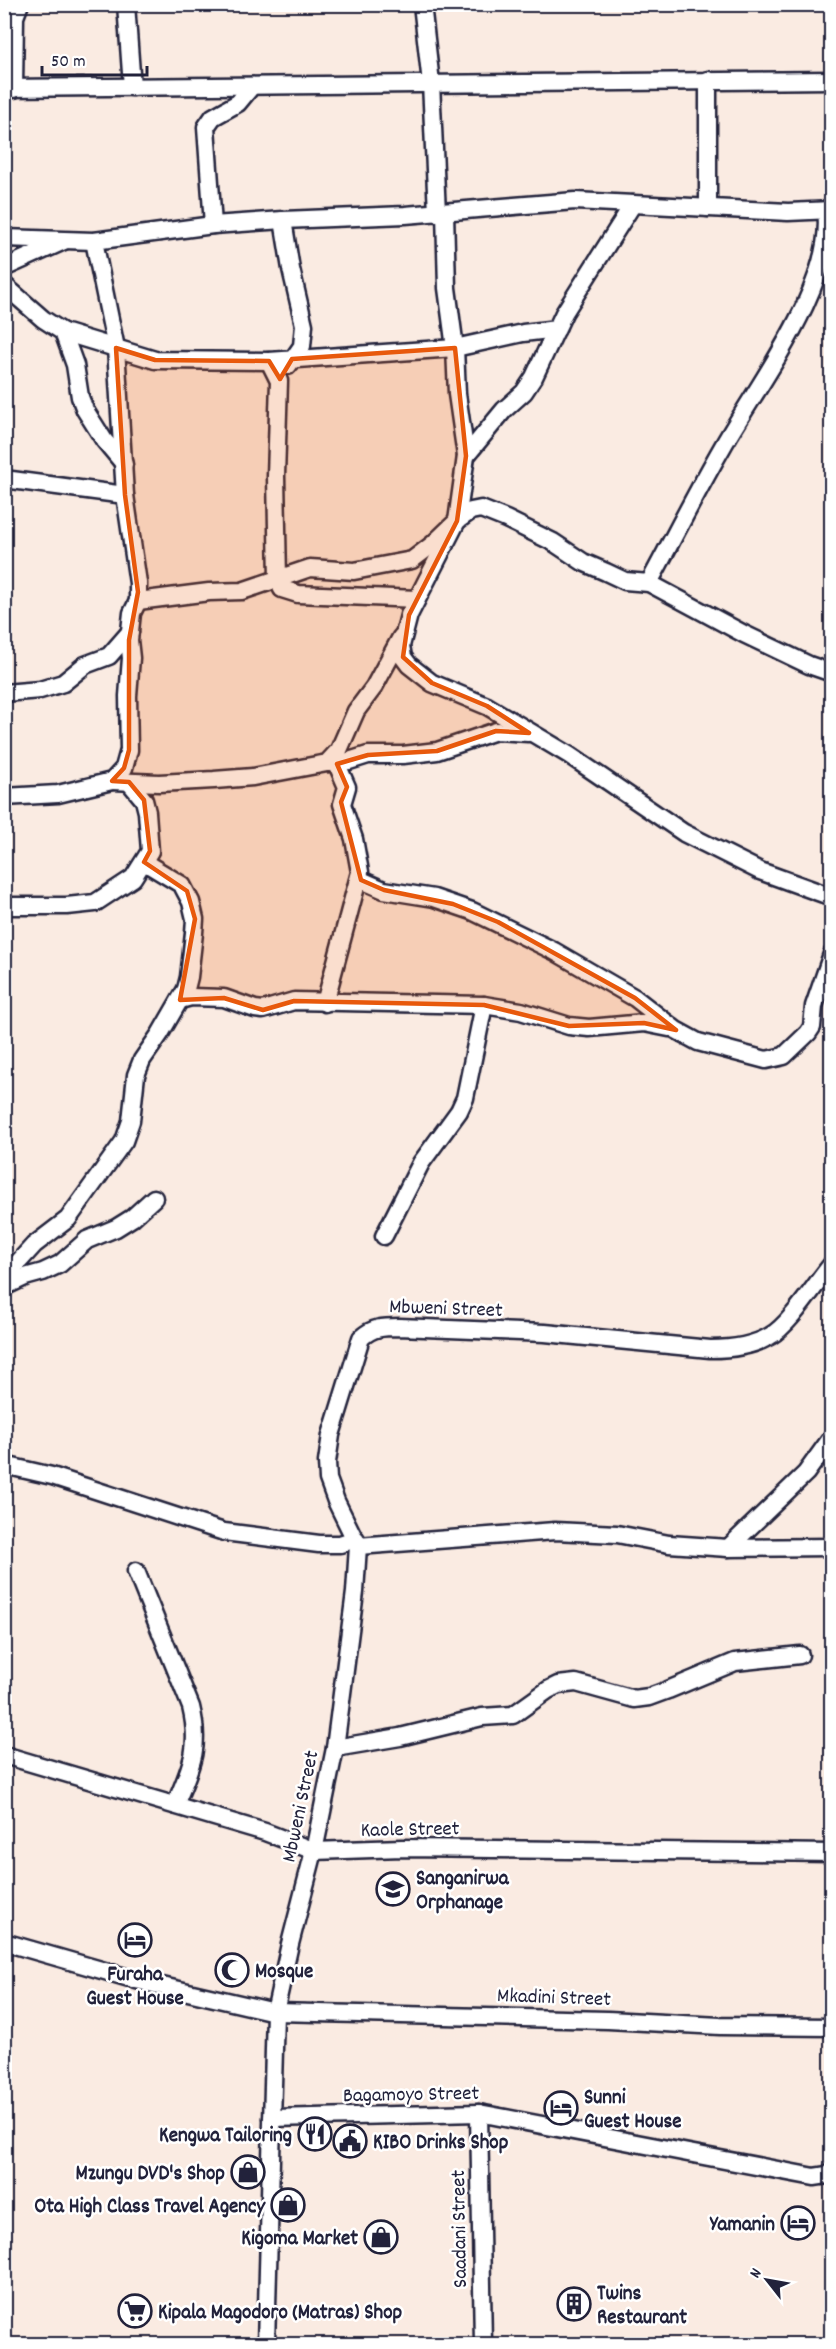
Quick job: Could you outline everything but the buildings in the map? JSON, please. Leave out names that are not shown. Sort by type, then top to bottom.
[{"type":"street","points":[[20,4],[15,16],[9,89],[831,80]]},
{"type":"street","points":[[126,4],[132,87]]},
{"type":"street","points":[[422,4],[431,83],[447,288],[455,348],[457,394],[466,456],[457,521],[409,615],[401,646],[403,657],[420,674],[451,692],[487,706],[569,755],[684,833],[760,871],[831,897]]},
{"type":"street","points":[[708,80],[708,208]]},
{"type":"street","points":[[213,225],[206,127],[213,117],[238,103],[252,86]]},
{"type":"street","points":[[4,238],[94,241],[213,225],[441,212],[574,201],[788,212],[829,210],[820,262],[810,294],[788,339],[724,445],[649,583]]},
{"type":"street","points":[[466,456],[504,410],[524,392],[534,377],[564,313],[633,204]]},
{"type":"street","points":[[279,381],[302,346],[304,324],[283,220]]},
{"type":"street","points":[[4,268],[68,239]]},
{"type":"street","points":[[94,241],[116,348],[125,495],[138,583],[138,601],[132,613],[130,632],[129,750],[121,782]]},
{"type":"street","points":[[4,285],[43,319],[63,332],[155,360],[269,361],[455,348],[524,333],[557,329]]},
{"type":"street","points":[[63,332],[75,365],[80,397],[86,410],[104,440],[124,464]]},
{"type":"street","points":[[269,361],[279,381],[276,476],[278,580],[282,589],[298,594],[417,599]]},
{"type":"street","points":[[4,479],[125,495]]},
{"type":"street","points":[[138,601],[209,592],[242,591],[310,568],[354,571],[412,560],[457,521],[471,511],[481,509],[492,512],[553,542],[583,562],[606,573],[625,581],[649,583],[744,634],[831,673]]},
{"type":"street","points":[[332,763],[356,711],[374,687],[406,628]]},
{"type":"street","points":[[4,693],[40,690],[63,683],[86,666],[109,656],[130,632]]},
{"type":"street","points":[[4,797],[58,794],[121,782],[253,777],[368,755],[403,755],[436,751],[496,731],[529,733]]},
{"type":"street","points":[[325,1003],[350,903],[359,879],[360,865],[341,801],[347,787],[332,763]]},
{"type":"street","points":[[4,906],[68,906],[95,903],[134,878],[150,851],[147,812],[144,800],[121,782]]},
{"type":"street","points":[[4,1278],[34,1245],[62,1225],[124,1141],[131,1121],[136,1075],[142,1060],[180,1000],[189,977],[195,933],[191,902],[182,885],[144,862]]},
{"type":"street","points":[[359,879],[384,890],[453,903],[498,922],[554,951],[634,998],[676,1030],[698,1042],[766,1060],[784,1056],[803,1040],[812,1027],[814,1006],[831,954]]},
{"type":"street","points":[[180,1000],[191,997],[224,998],[263,1010],[294,1001],[484,1005],[521,1011],[569,1026],[589,1028],[644,1023],[676,1030]]},
{"type":"street","points":[[384,1236],[421,1163],[459,1111],[465,1098],[484,1005]]},
{"type":"street","points":[[4,1287],[25,1276],[43,1272],[60,1264],[87,1240],[116,1228],[132,1218],[154,1198]]},
{"type":"street","name":"Mbweni Street","points":[[266,2344],[275,2012],[314,1851],[335,1748],[351,1632],[357,1542],[343,1520],[328,1479],[327,1462],[331,1435],[361,1338],[378,1327],[545,1333],[729,1349],[773,1334],[789,1319],[831,1264]]},
{"type":"street","points":[[728,1548],[806,1473],[831,1437]]},
{"type":"street","points":[[4,1465],[52,1476],[224,1532],[319,1544],[555,1531],[617,1534],[669,1544],[728,1548],[831,1547]]},
{"type":"street","points":[[136,1571],[191,1707],[196,1727],[196,1748],[175,1805]]},
{"type":"street","points":[[335,1748],[400,1737],[473,1719],[513,1715],[558,1685],[576,1683],[634,1699],[649,1697],[735,1662],[800,1655]]},
{"type":"street","name":"Kaole Street","points":[[4,1755],[265,1832],[314,1851],[402,1848],[831,1853]]},
{"type":"street","points":[[4,1942],[136,1980],[275,2012]]},
{"type":"street","name":"Mkadini Street","points":[[275,2012],[608,2020],[720,2026],[831,2027]]},
{"type":"street","name":"Bagamoyo Street","points":[[272,2118],[479,2113],[814,2177],[827,2175],[831,2171]]},
{"type":"street","name":"Saadani Street","points":[[479,2113],[483,2344]]},
{"type":"highlighted area","points":[[116,348],[155,360],[269,361],[280,379],[292,359],[455,348],[466,456],[457,521],[409,615],[403,657],[432,683],[487,706],[529,733],[496,731],[437,751],[368,755],[337,764],[347,787],[341,802],[361,880],[384,890],[453,904],[498,922],[635,998],[676,1030],[644,1023],[569,1026],[484,1005],[294,1001],[263,1010],[224,998],[180,1000],[195,919],[187,891],[144,862],[150,851],[144,800],[129,782],[112,781],[124,768],[129,750],[129,640],[138,592],[125,495]]},
{"type":"place","name":"Sanganirwa Orphanage","points":[[393,1889]]},
{"type":"place","name":"Furaha Guest House","points":[[135,1940]]},
{"type":"place","name":"Mosque","points":[[232,1970]]},
{"type":"place","name":"Sunni Guest House","points":[[561,2108]]},
{"type":"place","name":"Kengwa Tailoring","points":[[315,2134]]},
{"type":"place","name":"KIBO Drinks Shop","points":[[350,2141]]},
{"type":"place","name":"Mzungu DVD's Shop","points":[[248,2172]]},
{"type":"place","name":"Ota High Class Travel Agency","points":[[288,2205]]},
{"type":"place","name":"Yamanin","points":[[798,2223]]},
{"type":"place","name":"Kigoma Market","points":[[381,2237]]},
{"type":"place","name":"Twins Restaurant","points":[[574,2304]]},
{"type":"place","name":"Kipala Magodoro (Matras) Shop","points":[[135,2311]]}]
